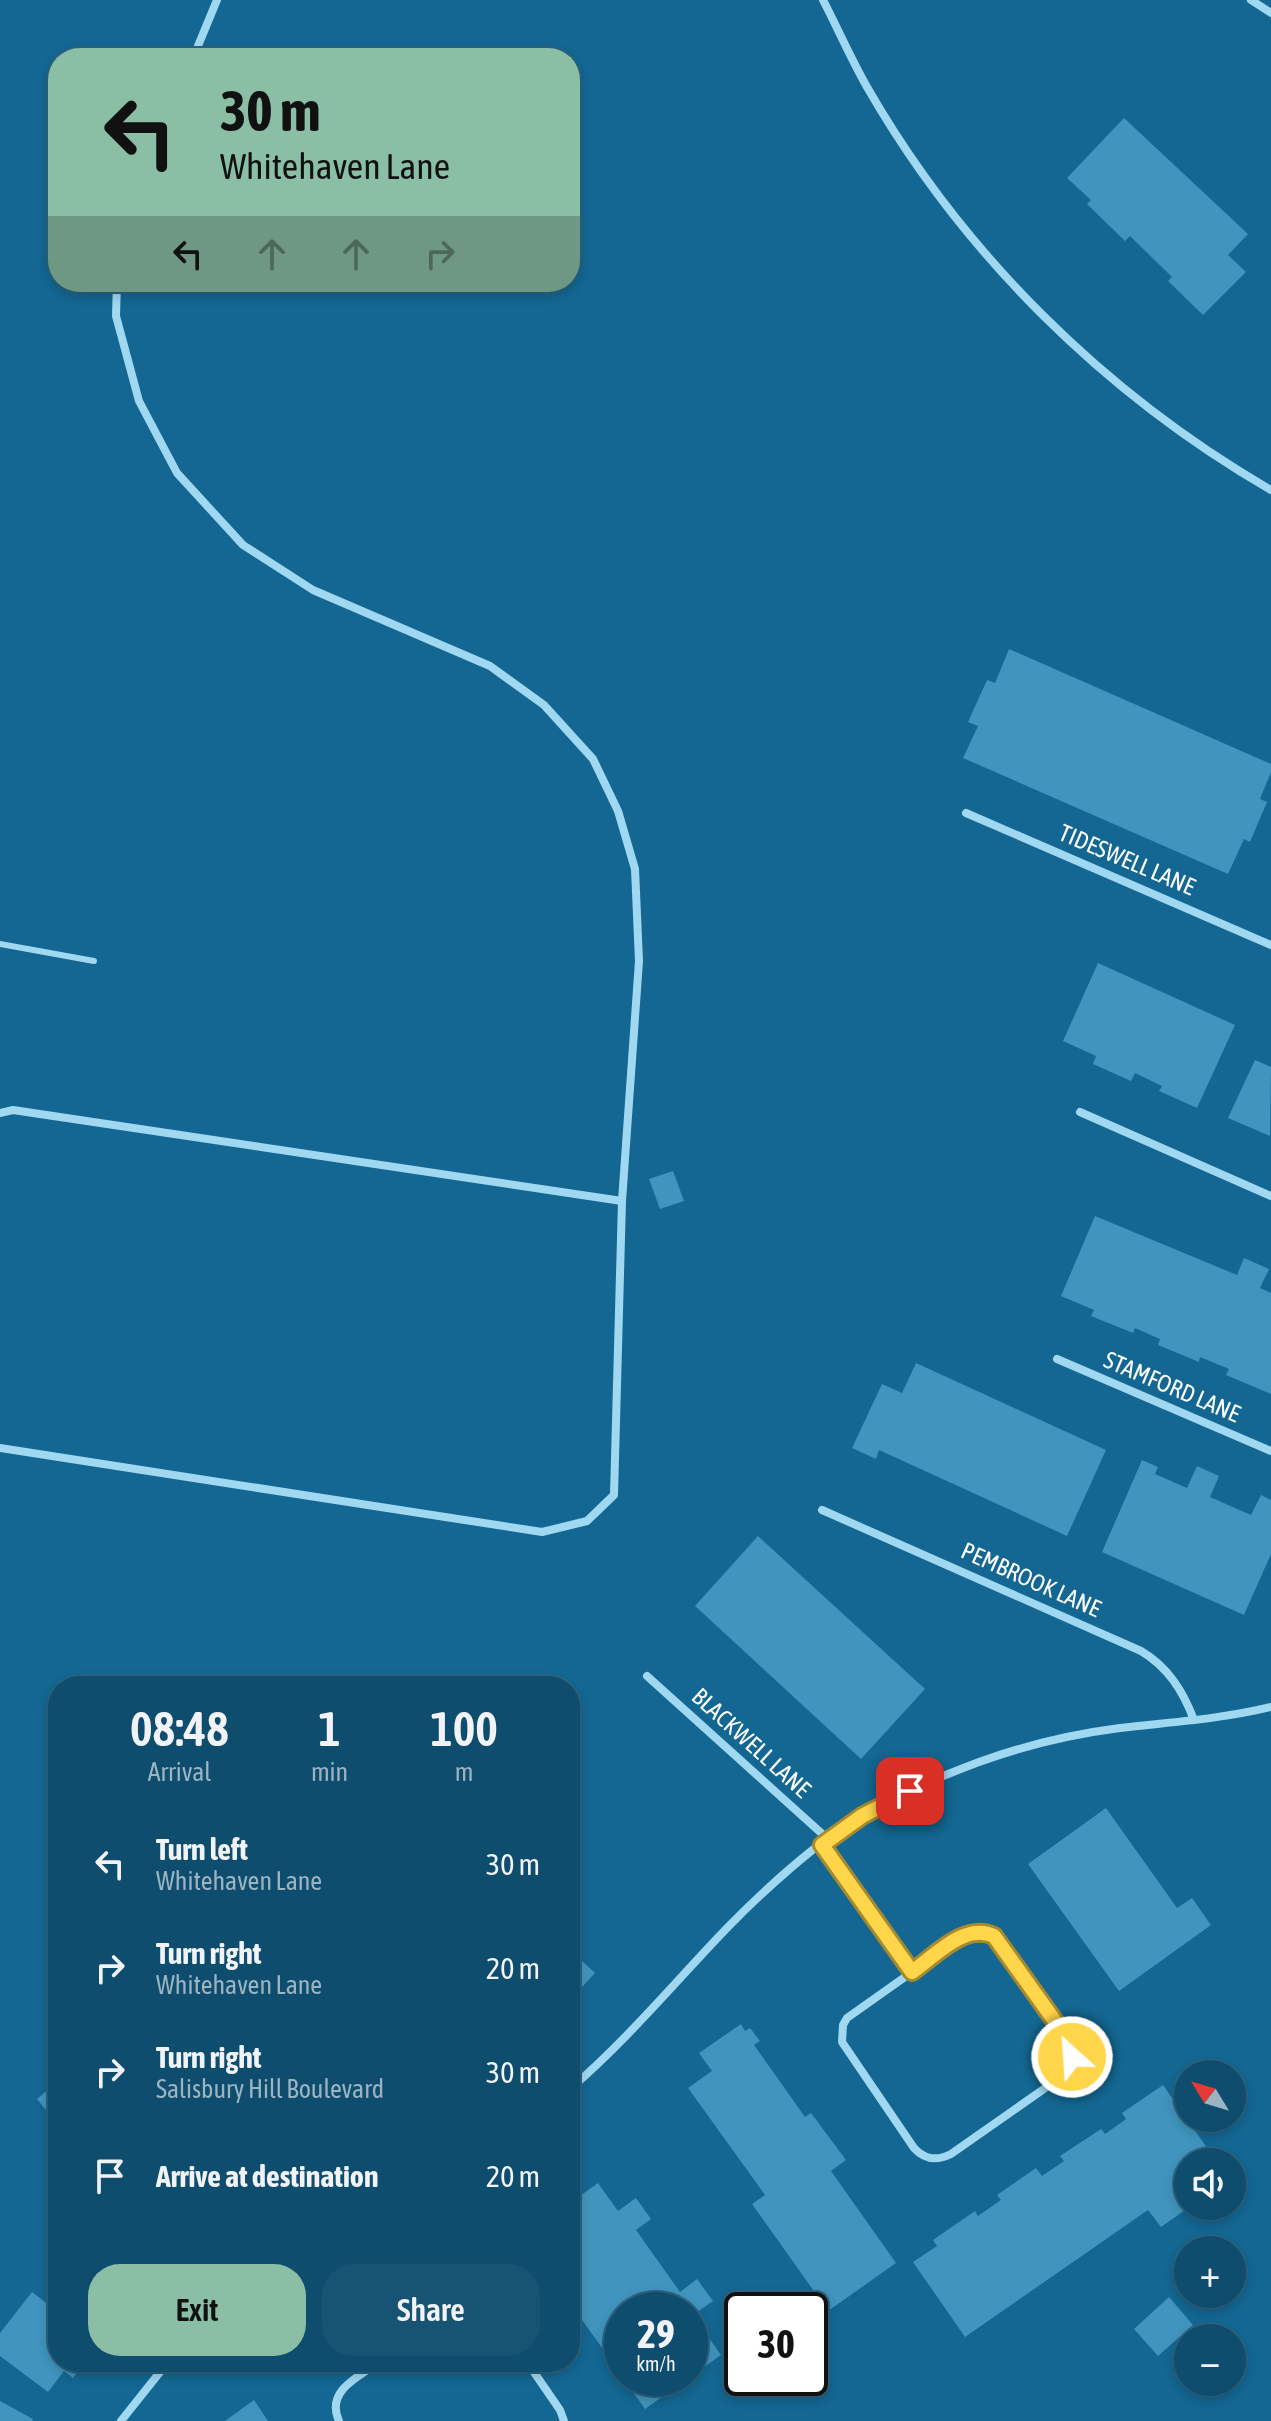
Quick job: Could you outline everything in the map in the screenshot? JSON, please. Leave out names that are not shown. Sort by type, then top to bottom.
[{"type":"street","points":[[197,48],[217,0]]},
{"type":"street","points":[[823,0],[867,87],[927,179],[995,265],[1072,344],[1156,415],[1234,469],[1271,490]]},
{"type":"street","points":[[1251,0],[1271,13]]},
{"type":"street","points":[[0,1448],[542,1532],[587,1521],[614,1495],[622,1201],[639,961],[635,869],[618,811],[593,759],[544,705],[490,666],[313,590],[243,545],[177,473],[139,401],[116,316],[117,292]]},
{"type":"street","name":"TIDESWELL LANE","points":[[966,813],[1271,945]]},
{"type":"street","points":[[0,1113],[13,1110],[622,1201]]},
{"type":"street","points":[[1080,1112],[1271,1196]]},
{"type":"street","name":"STAMFORD LANE","points":[[1057,1359],[1271,1451]]},
{"type":"street","name":"PEMBROOK LANE","points":[[822,1510],[1141,1651],[1169,1674],[1183,1694],[1194,1720]]},
{"type":"street","name":"BLACKWELL LANE","points":[[647,1676],[825,1842],[912,1972]]},
{"type":"street","points":[[580,2080],[637,2026],[729,1926],[780,1879],[825,1842],[886,1803],[980,1762],[1053,1741],[1271,1707]]},
{"type":"street","points":[[970,1932],[987,1932],[994,1936],[1071,2048],[1071,2065],[1061,2077],[951,2154],[935,2159],[920,2154],[914,2148],[842,2042],[843,2025],[847,2018],[912,1972],[970,1932]]},
{"type":"street","points":[[121,2421],[160,2372]]},
{"type":"street","points":[[339,2421],[337,2398],[359,2372]]},
{"type":"street","points":[[534,2372],[564,2421]]},
{"type":"lane","points":[[0,944],[94,961]]},
{"type":"building","points":[[1124,118],[1248,234],[1228,255],[1246,272],[1203,315],[1168,281],[1172,277],[1130,236],[1125,241],[1087,204],[1091,200],[1067,178]]},
{"type":"building","points":[[1009,649],[1271,764],[1260,799],[1267,802],[1250,842],[1244,839],[1228,874],[963,758],[978,726],[968,722],[987,680],[995,683]]},
{"type":"building","points":[[1098,963],[1235,1025],[1197,1108],[1159,1091],[1162,1086],[1135,1073],[1131,1081],[1093,1064],[1096,1056],[1063,1041]]},
{"type":"building","points":[[1255,1060],[1271,1067],[1270,1136],[1228,1118]]},
{"type":"building","points":[[673,1171],[684,1201],[660,1209],[649,1179]]},
{"type":"building","points":[[1095,1216],[1237,1275],[1244,1258],[1269,1269],[1260,1288],[1271,1293],[1271,1394],[1226,1375],[1229,1369],[1200,1357],[1199,1362],[1158,1345],[1160,1339],[1135,1328],[1133,1333],[1091,1316],[1094,1310],[1061,1296]]},
{"type":"building","points":[[916,1363],[1106,1450],[1067,1536],[879,1450],[876,1459],[852,1448],[882,1384],[902,1393]]},
{"type":"building","points":[[1142,1460],[1158,1467],[1155,1474],[1187,1488],[1197,1466],[1219,1476],[1210,1497],[1251,1515],[1261,1495],[1271,1500],[1271,1554],[1244,1615],[1102,1552]]},
{"type":"building","points":[[758,1536],[925,1689],[861,1759],[695,1606]]},
{"type":"building","points":[[1106,1808],[1177,1908],[1192,1898],[1211,1925],[1119,1991],[1028,1864]]},
{"type":"building","points":[[580,1959],[595,1973],[580,1989]]},
{"type":"building","points":[[741,2024],[745,2031],[750,2028],[760,2041],[754,2045],[805,2117],[811,2113],[846,2160],[831,2171],[896,2263],[828,2311],[828,2292],[815,2292],[752,2204],[765,2195],[688,2088],[712,2071],[699,2053]]},
{"type":"building","points":[[1163,2085],[1174,2101],[1174,2132],[1196,2132],[1207,2148],[1174,2148],[1174,2218],[1161,2227],[1148,2210],[965,2337],[913,2262],[937,2246],[933,2240],[975,2211],[978,2216],[1001,2200],[997,2195],[1036,2168],[1042,2176],[1064,2161],[1060,2156],[1101,2129],[1105,2134],[1126,2119],[1122,2113]]},
{"type":"building","points":[[48,2090],[48,2113],[37,2099]]},
{"type":"building","points":[[598,2183],[618,2211],[636,2198],[651,2219],[636,2230],[680,2292],[604,2292],[604,2351],[580,2317],[580,2196]]},
{"type":"building","points":[[697,2279],[706,2292],[680,2292]]},
{"type":"building","points":[[32,2292],[48,2304],[48,2372],[63,2372],[48,2392],[0,2356],[0,2333]]},
{"type":"building","points":[[1169,2297],[1174,2308],[1178,2308],[1192,2324],[1174,2324],[1174,2342],[1158,2356],[1134,2329]]},
{"type":"building","points":[[708,2336],[721,2355],[708,2364]]},
{"type":"building","points":[[636,2396],[663,2396],[645,2409]]},
{"type":"building","points":[[254,2400],[268,2421],[225,2421]]},
{"type":"building","points":[[0,2401],[33,2419],[32,2421],[0,2421]]},
{"type":"route","points":[[910,1791],[862,1816],[822,1845],[912,1972],[970,1932],[987,1932],[994,1936],[1069,2041],[1072,2057]]}]
